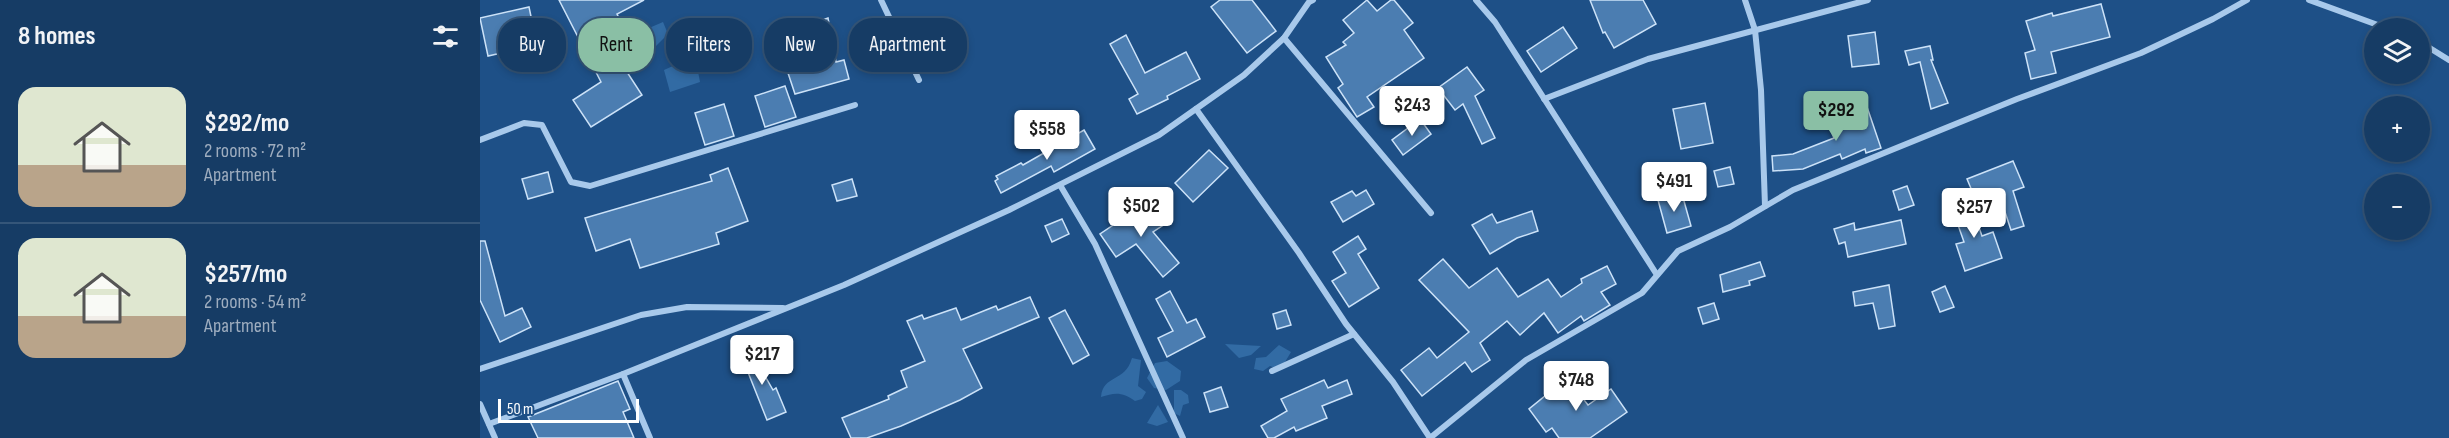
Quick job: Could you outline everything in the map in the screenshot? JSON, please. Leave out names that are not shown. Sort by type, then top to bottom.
[{"type":"street","points":[[881,0],[919,80]]},
{"type":"street","points":[[489,423],[623,374],[844,285],[1060,185],[1159,135],[1244,75],[1284,39],[1309,2],[1313,0]]},
{"type":"street","points":[[1476,0],[1495,22],[1657,275]]},
{"type":"street","points":[[1745,0],[1755,30],[1761,90],[1765,206]]},
{"type":"street","points":[[1544,99],[1648,59],[1868,0]]},
{"type":"street","points":[[1196,109],[1354,334],[1393,382],[1430,438],[1526,360],[1642,293],[1678,251],[1730,227],[1804,186],[2017,99],[2141,53],[2247,0]]},
{"type":"street","points":[[2309,0],[2364,20]]},
{"type":"street","points":[[1284,39],[1431,213]]},
{"type":"street","points":[[2430,48],[2449,60]]},
{"type":"street","points":[[480,140],[524,123],[542,125],[571,182],[590,186],[855,105]]},
{"type":"street","points":[[1060,185],[1095,244],[1183,438]]},
{"type":"street","points":[[480,369],[641,315],[687,307],[787,308]]},
{"type":"street","points":[[1272,371],[1354,334]]},
{"type":"street","points":[[623,374],[650,438]]},
{"type":"street","points":[[480,404],[495,438]]},
{"type":"shaded area","points":[[663,22],[666,36],[654,48],[654,26]]},
{"type":"shaded area","points":[[666,69],[666,72],[698,72],[700,82],[670,92],[664,70]]},
{"type":"shaded area","points":[[1225,344],[1261,346],[1251,355],[1239,358]]},
{"type":"shaded area","points":[[1279,345],[1291,352],[1285,362],[1275,368],[1270,366],[1263,371],[1254,369],[1256,358],[1266,357]]},
{"type":"shaded area","points":[[1132,358],[1141,360],[1138,386],[1146,392],[1142,399],[1135,401],[1119,394],[1101,397],[1106,385],[1129,366]]},
{"type":"shaded area","points":[[1167,361],[1181,371],[1180,381],[1166,390],[1154,388],[1147,378],[1155,363]]},
{"type":"shaded area","points":[[1174,390],[1181,390],[1188,395],[1189,403],[1183,405],[1180,416],[1174,413]]},
{"type":"shaded area","points":[[1158,405],[1168,422],[1157,426],[1147,423]]},
{"type":"building","points":[[559,0],[644,0],[617,14],[619,18],[578,18],[578,37]]},
{"type":"building","points":[[1220,0],[1252,0],[1276,31],[1247,53],[1211,7]]},
{"type":"building","points":[[1367,0],[1377,11],[1394,0],[1413,23],[1404,30],[1424,58],[1367,97],[1374,107],[1357,117],[1338,88],[1343,84],[1326,57],[1346,45],[1343,42],[1354,33],[1343,20]]},
{"type":"building","points":[[1590,0],[1643,0],[1656,24],[1614,48],[1605,32],[1603,33]]},
{"type":"building","points":[[2101,4],[2110,37],[2051,52],[2056,73],[2031,79],[2025,53],[2035,50],[2026,21],[2052,13],[2053,16]]},
{"type":"building","points":[[529,7],[531,18],[498,18],[498,54],[488,56],[480,18]]},
{"type":"building","points":[[1563,27],[1577,48],[1541,72],[1527,51]]},
{"type":"building","points":[[1875,32],[1879,64],[1852,67],[1848,36]]},
{"type":"building","points":[[1126,35],[1145,73],[1186,52],[1200,79],[1167,96],[1168,99],[1137,114],[1129,99],[1138,94],[1110,44]]},
{"type":"building","points":[[1930,46],[1933,60],[1931,60],[1948,103],[1931,109],[1920,62],[1909,65],[1905,51]]},
{"type":"building","points":[[844,60],[849,79],[795,94],[788,72],[837,72],[837,62]]},
{"type":"building","points":[[1467,67],[1484,90],[1475,96],[1495,138],[1482,144],[1463,104],[1455,110],[1438,88]]},
{"type":"building","points":[[596,72],[627,72],[642,95],[591,127],[573,100],[601,82]]},
{"type":"building","points":[[785,86],[796,117],[765,127],[755,96]]},
{"type":"building","points":[[1705,103],[1713,143],[1681,149],[1673,109]]},
{"type":"building","points":[[724,104],[734,136],[705,145],[695,113]]},
{"type":"building","points":[[1866,104],[1881,148],[1866,153],[1865,149],[1842,159],[1840,154],[1803,169],[1773,171],[1772,156],[1793,154],[1834,138],[1826,120]]},
{"type":"building","points":[[1420,119],[1431,134],[1403,155],[1392,140]]},
{"type":"building","points":[[1084,130],[1095,149],[1054,172],[1051,166],[1001,193],[995,181],[998,179],[996,176],[1021,163],[1023,165]]},
{"type":"building","points":[[1209,150],[1228,168],[1193,202],[1175,183]]},
{"type":"building","points":[[2013,161],[2024,187],[2013,191],[2024,226],[2011,230],[2000,197],[1978,205],[1967,179]]},
{"type":"building","points":[[1730,167],[1734,184],[1718,187],[1714,171]]},
{"type":"building","points":[[728,168],[748,221],[716,233],[719,244],[640,268],[630,239],[596,251],[585,218],[712,181],[710,175]]},
{"type":"building","points":[[548,172],[553,192],[528,199],[522,179]]},
{"type":"building","points":[[852,179],[857,196],[837,201],[832,185]]},
{"type":"building","points":[[1907,186],[1914,205],[1899,210],[1893,191]]},
{"type":"building","points":[[1366,190],[1374,204],[1343,222],[1331,202],[1352,191],[1356,196]]},
{"type":"building","points":[[1682,194],[1691,226],[1667,233],[1658,200]]},
{"type":"building","points":[[1969,199],[1982,236],[1993,232],[2002,258],[1965,271],[1956,244],[1964,242],[1951,205]]},
{"type":"building","points":[[1149,201],[1165,224],[1153,232],[1179,263],[1163,277],[1136,244],[1116,257],[1100,234]]},
{"type":"building","points":[[1532,211],[1538,231],[1517,238],[1490,254],[1472,225],[1492,214],[1497,223]]},
{"type":"building","points":[[1062,219],[1069,234],[1052,242],[1045,226]]},
{"type":"building","points":[[1901,220],[1906,244],[1848,257],[1845,242],[1839,244],[1834,229],[1854,223],[1855,230]]},
{"type":"building","points":[[1358,236],[1366,249],[1358,254],[1379,288],[1349,307],[1332,281],[1346,273],[1333,252]]},
{"type":"building","points":[[480,241],[485,241],[505,316],[522,308],[531,327],[500,342],[480,300]]},
{"type":"building","points":[[1443,259],[1469,288],[1497,268],[1518,297],[1548,279],[1561,297],[1582,283],[1581,279],[1607,266],[1616,284],[1601,292],[1610,305],[1584,321],[1581,316],[1558,333],[1544,313],[1520,335],[1507,321],[1480,343],[1490,360],[1472,372],[1465,362],[1422,396],[1401,370],[1429,348],[1437,358],[1469,332],[1419,280]]},
{"type":"building","points":[[1760,262],[1765,276],[1749,281],[1750,285],[1723,292],[1720,275]]},
{"type":"building","points":[[1889,285],[1895,326],[1879,329],[1873,303],[1855,306],[1853,292]]},
{"type":"building","points":[[1945,286],[1954,307],[1940,312],[1932,292]]},
{"type":"building","points":[[1170,291],[1187,323],[1196,319],[1205,337],[1167,357],[1158,338],[1173,331],[1156,299]]},
{"type":"building","points":[[1030,297],[1039,317],[963,349],[982,388],[901,426],[867,438],[851,438],[842,418],[889,399],[888,396],[907,387],[901,371],[925,361],[907,321],[922,315],[924,319],[956,308],[961,320],[996,306],[998,310]]},
{"type":"building","points":[[1714,303],[1719,319],[1703,324],[1698,308]]},
{"type":"building","points":[[1065,310],[1089,355],[1073,364],[1049,318]]},
{"type":"building","points":[[1286,310],[1291,325],[1277,329],[1273,314]]},
{"type":"building","points":[[746,343],[773,390],[776,388],[786,412],[767,420],[738,347]]},
{"type":"building","points":[[1567,378],[1588,405],[1611,389],[1627,412],[1590,438],[1559,438],[1552,428],[1546,432],[1529,409]]},
{"type":"building","points":[[1324,380],[1328,388],[1347,380],[1352,394],[1322,406],[1327,418],[1296,431],[1294,427],[1274,438],[1268,438],[1261,426],[1287,411],[1281,399]]},
{"type":"building","points":[[618,381],[630,409],[623,412],[634,438],[538,438],[528,417]]},
{"type":"building","points":[[1221,387],[1228,407],[1210,412],[1204,393]]}]
